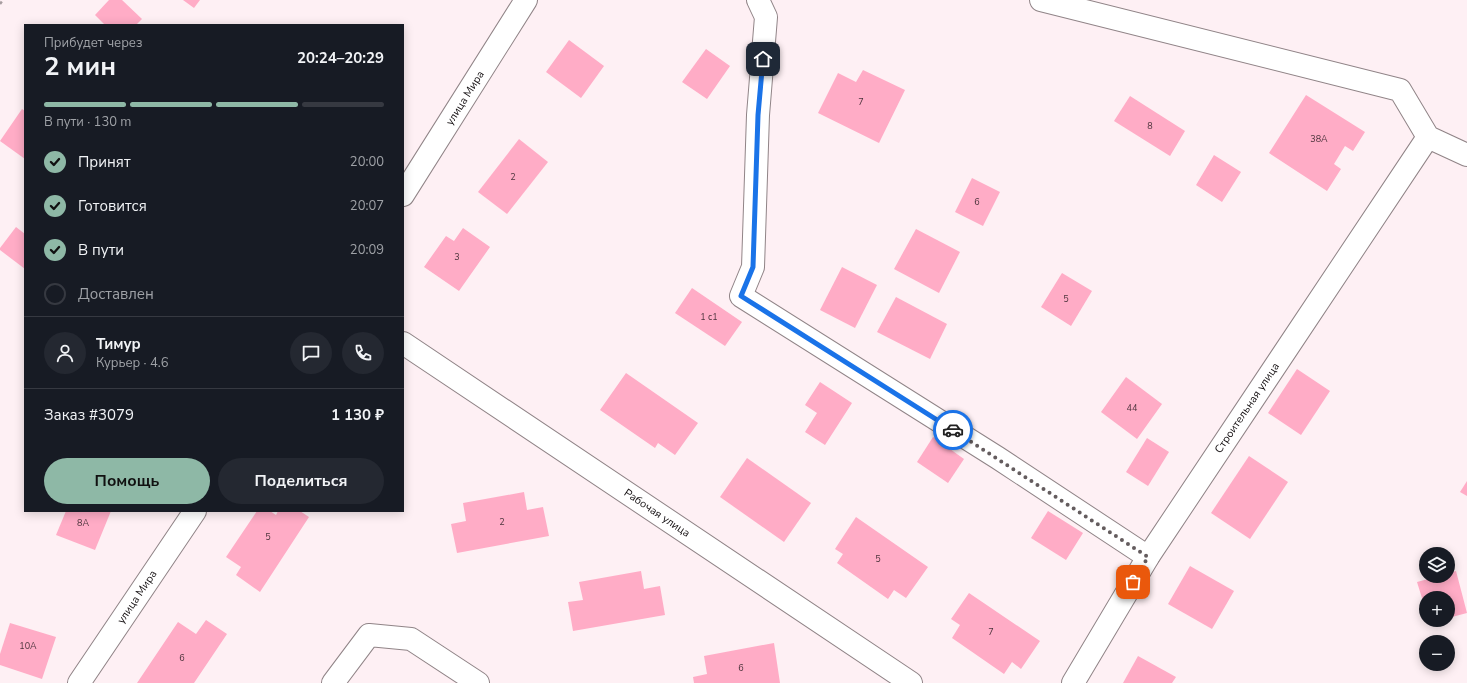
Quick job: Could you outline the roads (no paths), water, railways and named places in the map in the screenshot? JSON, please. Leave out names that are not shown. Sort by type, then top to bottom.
[{"type":"street","name":"улица Мира","points":[[404,193],[526,0]]},
{"type":"street","points":[[758,0],[766,17],[758,115],[753,267],[741,296],[998,458],[1148,557]]},
{"type":"street","points":[[1041,0],[1400,90],[1428,137],[1467,155]]},
{"type":"street","name":"Строительная улица","points":[[1073,683],[1148,557],[1428,137]]},
{"type":"street","name":"Рабочая улица","points":[[404,344],[911,683]]},
{"type":"street","name":"улица Мира","points":[[79,683],[194,512]]},
{"type":"street","points":[[333,683],[369,635],[411,639],[478,683]]}]
